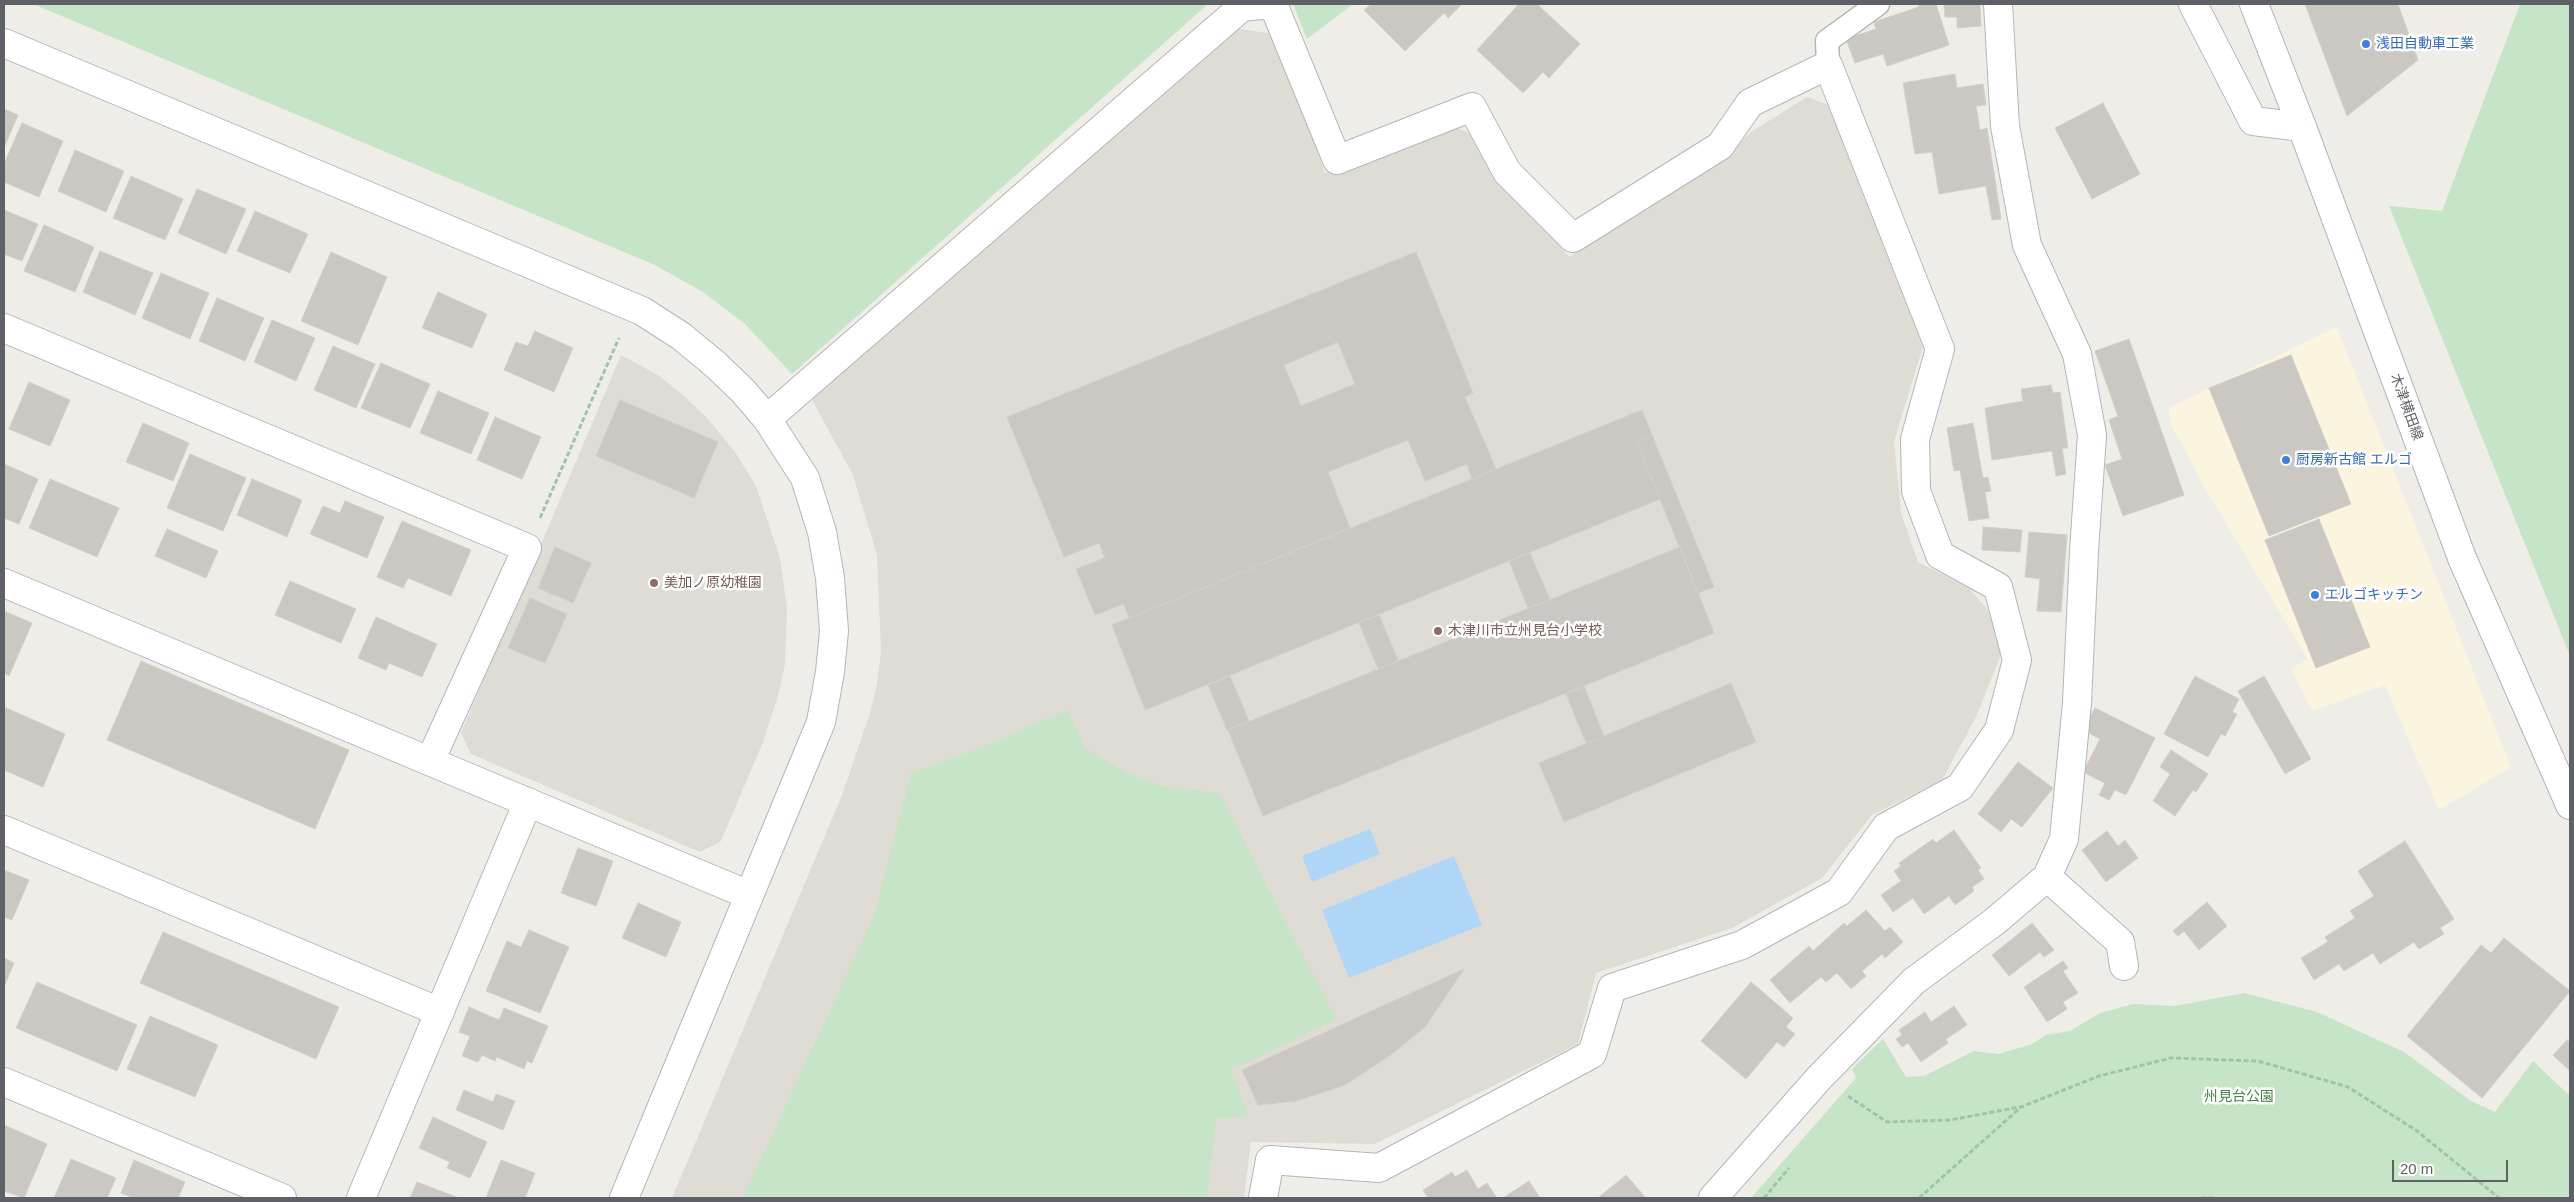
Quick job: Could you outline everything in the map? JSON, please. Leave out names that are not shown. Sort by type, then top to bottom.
[{"type":"street","points":[[767,418],[1242,7],[1271,4],[1338,160],[1472,107],[1507,172],[1573,238],[1720,146],[1750,103],[1828,65],[1940,349],[1915,440],[1916,491],[1940,554],[1998,587],[2017,660],[1999,730],[1960,787],[1886,827],[1839,892],[1742,945],[1612,988],[1592,1054],[1379,1168],[1270,1160],[1263,1198]]},
{"type":"street","points":[[1713,1198],[1820,1077],[1914,981],[1994,922],[2047,876],[2064,839],[2069,809],[2077,703],[2084,551],[2092,435],[2077,354],[2027,245],[2005,126],[1998,4]]},
{"type":"street","points":[[2193,4],[2253,120],[2302,127]]},
{"type":"street","name":"木津横田線","points":[[2254,4],[2302,127],[2462,558],[2570,805]]},
{"type":"street","points":[[4,43],[642,311],[680,336],[716,365],[767,418],[805,478],[822,532],[830,578],[834,631],[830,672],[821,722],[624,1198]]},
{"type":"street","points":[[4,328],[527,548],[430,761]]},
{"type":"street","points":[[4,582],[749,894]]},
{"type":"street","points":[[361,1198],[528,802]]},
{"type":"street","points":[[4,830],[440,1012]]},
{"type":"street","points":[[2047,876],[2120,942],[2124,966]]},
{"type":"street","points":[[4,1082],[282,1198]]},
{"type":"lane","points":[[1828,65],[1827,41],[1878,4]]},
{"type":"path","points":[[527,548],[619,337]]},
{"type":"path","points":[[1820,1077],[1887,1122],[1950,1120],[2021,1107],[2099,1076],[2171,1058],[2258,1061],[2348,1087],[2417,1131],[2499,1198]]},
{"type":"path","points":[[1919,1198],[2021,1107]]},
{"type":"path","points":[[2201,1198],[2216,1198]]},
{"type":"shaded area","name":"木津川市立州見台小学校","points":[[1233,28],[1275,34],[1325,173],[1448,125],[1470,133],[1493,168],[1569,257],[1725,159],[1751,132],[1807,97],[1828,105],[1923,347],[1894,441],[1901,513],[1918,562],[1969,588],[1988,610],[2002,652],[1976,717],[1942,780],[1872,815],[1822,878],[1732,928],[1596,973],[1578,1044],[1375,1144],[1251,1142],[1244,1198],[672,1198],[842,795],[870,713],[877,684],[881,652],[877,555],[853,475],[810,396]]},
{"type":"shaded area","points":[[2337,327],[2511,767],[2439,810],[2385,685],[2312,711],[2291,669],[2308,659],[2202,483],[2171,424],[2169,408]]},
{"type":"shaded area","name":"美加ノ原幼稚園","points":[[621,355],[658,375],[683,395],[708,419],[735,452],[756,486],[780,558],[787,608],[785,664],[778,696],[763,742],[721,841],[700,852],[471,754],[461,733]]},
{"type":"green space","points":[[33,4],[1208,4],[792,374],[745,324],[703,292],[655,265]]},
{"type":"green space","points":[[1293,4],[1353,4],[1307,39]]},
{"type":"green space","points":[[2520,4],[2570,4],[2570,656],[2389,206],[2442,211]]},
{"type":"green space","points":[[1067,710],[1086,749],[1126,772],[1163,786],[1219,793],[1336,1019],[1230,1070],[1249,1116],[1216,1119],[1207,1198],[743,1198],[875,914],[911,773],[982,747]]},
{"type":"green space","name":"州見台公園","points":[[2244,993],[2317,1012],[2404,1052],[2471,1101],[2495,1112],[2533,1061],[2570,1096],[2570,1198],[1751,1198],[1856,1078],[1852,1069],[1883,1039],[1906,1077],[1924,1076],[1974,1051],[1999,1054],[2032,1044],[2046,1035],[2070,1031],[2100,1013],[2133,1004],[2175,1006]]},
{"type":"water","points":[[1370,829],[1380,854],[1312,882],[1302,856]]},
{"type":"water","points":[[1454,856],[1482,925],[1349,978],[1322,910]]},
{"type":"building","points":[[1371,4],[1462,4],[1448,18],[1444,13],[1405,51],[1364,10]]},
{"type":"building","points":[[1519,4],[1537,4],[1580,44],[1549,78],[1543,72],[1523,93],[1477,50]]},
{"type":"building","points":[[1918,4],[1936,4],[1949,45],[1887,66],[1883,54],[1855,63],[1846,39],[1876,29],[1874,22],[1919,7]]},
{"type":"building","points":[[1944,4],[1980,4],[1981,26],[1957,28],[1957,17],[1945,17]]},
{"type":"building","points":[[2305,4],[2398,4],[2418,60],[2347,116]]},
{"type":"building","points":[[1955,74],[1957,88],[1983,84],[1986,105],[1976,106],[1980,130],[1987,128],[2001,219],[1992,220],[1986,186],[1939,194],[1932,152],[1915,154],[1903,83]]},
{"type":"building","points":[[2103,103],[2140,174],[2092,199],[2055,128]]},
{"type":"building","points":[[4,109],[18,115],[4,148]]},
{"type":"building","points":[[22,123],[63,141],[39,197],[4,182],[4,164]]},
{"type":"building","points":[[75,150],[124,171],[106,212],[58,191]]},
{"type":"building","points":[[131,176],[183,199],[165,240],[113,218]]},
{"type":"building","points":[[197,189],[246,209],[226,254],[178,233]]},
{"type":"building","points":[[4,210],[38,224],[22,261],[4,254]]},
{"type":"building","points":[[255,211],[308,234],[290,273],[237,251]]},
{"type":"building","points":[[44,225],[94,247],[75,292],[24,271]]},
{"type":"building","points":[[100,251],[153,273],[135,315],[83,292]]},
{"type":"building","points":[[331,252],[387,277],[358,345],[301,321]]},
{"type":"building","points":[[1416,252],[1473,393],[1465,397],[1496,469],[1472,479],[1467,464],[1425,481],[1408,440],[1328,472],[1350,528],[1129,618],[1124,604],[1095,615],[1076,569],[1105,558],[1099,543],[1064,557],[1007,417]],"holes":[[[1338,342],[1355,384],[1301,406],[1284,365]]]},
{"type":"building","points":[[161,273],[209,293],[190,339],[142,318]]},
{"type":"building","points":[[438,292],[487,314],[472,348],[422,328]]},
{"type":"building","points":[[217,298],[264,318],[245,361],[199,341]]},
{"type":"building","points":[[272,320],[315,338],[296,381],[254,362]]},
{"type":"building","points":[[535,331],[573,348],[554,392],[504,370],[516,342],[528,346]]},
{"type":"building","points":[[2129,339],[2184,495],[2123,516],[2105,465],[2122,459],[2109,420],[2118,416],[2095,351]]},
{"type":"building","points":[[333,346],[375,364],[356,408],[314,390]]},
{"type":"building","points":[[2291,355],[2351,504],[2269,536],[2209,388]]},
{"type":"building","points":[[381,363],[430,384],[410,428],[361,408]]},
{"type":"building","points":[[29,382],[70,400],[50,446],[9,429]]},
{"type":"building","points":[[2051,385],[2053,393],[2060,392],[2068,448],[2062,448],[2066,474],[2056,476],[2052,451],[1992,460],[1985,408],[2023,401],[2021,389]]},
{"type":"building","points":[[438,391],[489,413],[471,454],[420,433]]},
{"type":"building","points":[[620,400],[718,442],[694,498],[596,456]]},
{"type":"building","points":[[1642,410],[1652,435],[1637,442],[1660,499],[1145,710],[1112,625]]},
{"type":"building","points":[[495,417],[541,437],[522,479],[477,460]]},
{"type":"building","points":[[143,423],[189,443],[173,481],[126,462]]},
{"type":"building","points":[[1973,423],[1983,478],[1988,477],[1991,491],[1985,492],[1989,518],[1969,521],[1960,470],[1954,471],[1947,428]]},
{"type":"building","points":[[1652,435],[1714,587],[1698,593],[1637,442]]},
{"type":"building","points":[[190,454],[246,478],[223,531],[167,508]]},
{"type":"building","points":[[4,464],[38,479],[19,524],[4,518]]},
{"type":"building","points":[[50,479],[119,508],[97,557],[29,528]]},
{"type":"building","points":[[252,479],[302,500],[287,537],[237,515]]},
{"type":"building","points":[[345,501],[384,517],[367,558],[310,534],[323,506],[340,513]]},
{"type":"building","points":[[2319,519],[2370,647],[2316,668],[2265,540]]},
{"type":"building","points":[[402,521],[471,550],[451,596],[408,578],[403,588],[377,577]]},
{"type":"building","points":[[1983,527],[2022,530],[2020,552],[1982,550]]},
{"type":"building","points":[[167,529],[218,551],[206,578],[155,556]]},
{"type":"building","points":[[2029,532],[2067,535],[2061,612],[2037,611],[2040,579],[2025,577]]},
{"type":"building","points":[[555,547],[591,563],[573,603],[538,588]]},
{"type":"building","points":[[1680,547],[1714,633],[1263,816],[1228,730]]},
{"type":"building","points":[[1530,553],[1550,600],[1528,608],[1509,561]]},
{"type":"building","points":[[290,581],[356,609],[341,643],[275,615]]},
{"type":"building","points":[[530,598],[567,614],[545,663],[508,648]]},
{"type":"building","points":[[4,611],[32,623],[9,676],[4,673]]},
{"type":"building","points":[[1379,615],[1398,660],[1378,669],[1359,623]]},
{"type":"building","points":[[376,617],[437,644],[422,677],[389,663],[386,670],[358,658]]},
{"type":"building","points":[[141,661],[349,750],[315,829],[107,740]]},
{"type":"building","points":[[1230,676],[1249,721],[1227,730],[1208,685]]},
{"type":"building","points":[[2195,676],[2239,699],[2232,712],[2237,714],[2225,736],[2221,734],[2208,757],[2164,734]]},
{"type":"building","points":[[2264,676],[2311,759],[2285,774],[2238,691]]},
{"type":"building","points":[[1731,683],[1756,742],[1564,822],[1539,763]]},
{"type":"building","points":[[1584,686],[1604,736],[1586,743],[1566,694]]},
{"type":"building","points":[[4,707],[65,734],[43,787],[4,770]]},
{"type":"building","points":[[2095,708],[2155,738],[2126,795],[2115,790],[2109,800],[2099,795],[2105,783],[2083,772],[2100,739],[2083,730]]},
{"type":"building","points":[[2171,750],[2208,774],[2196,792],[2193,790],[2175,816],[2153,801],[2170,774],[2160,767]]},
{"type":"building","points":[[2018,762],[2053,788],[2022,827],[2011,819],[2001,832],[1978,814]]},
{"type":"building","points":[[1954,830],[1981,868],[1978,870],[1984,879],[1972,887],[1974,891],[1955,905],[1949,896],[1924,914],[1913,898],[1893,912],[1881,895],[1901,881],[1894,871],[1901,866],[1899,863],[1933,839],[1936,843]]},
{"type":"building","points":[[2107,831],[2118,846],[2125,840],[2138,858],[2106,882],[2082,850]]},
{"type":"building","points":[[2405,841],[2454,919],[2440,928],[2444,934],[2419,949],[2414,942],[2380,964],[2373,953],[2344,971],[2339,964],[2314,980],[2301,958],[2328,942],[2325,937],[2355,918],[2350,911],[2374,896],[2358,871]]},
{"type":"building","points":[[578,848],[613,861],[596,906],[561,893]]},
{"type":"building","points":[[4,870],[29,880],[12,920],[4,917]]},
{"type":"building","points":[[2207,902],[2227,926],[2199,950],[2184,931],[2178,936],[2173,931]]},
{"type":"building","points":[[638,903],[681,922],[666,957],[622,938]]},
{"type":"building","points":[[1866,910],[1885,931],[1890,927],[1903,942],[1885,958],[1882,954],[1862,971],[1866,976],[1851,989],[1837,973],[1826,982],[1821,977],[1790,1003],[1770,980],[1809,946],[1813,951],[1844,923],[1847,926]]},
{"type":"building","points":[[2032,923],[2054,950],[2044,957],[2040,952],[2009,976],[1992,955]]},
{"type":"building","points":[[529,930],[569,947],[540,1013],[486,991],[507,941],[521,947]]},
{"type":"building","points":[[163,932],[339,1007],[316,1059],[140,983]]},
{"type":"building","points":[[2504,938],[2570,991],[2482,1098],[2407,1036],[2481,945],[2491,953]]},
{"type":"building","points":[[4,958],[14,963],[4,987]]},
{"type":"building","points":[[2063,961],[2068,968],[2063,971],[2078,993],[2063,1002],[2067,1009],[2047,1022],[2024,987]]},
{"type":"building","points":[[1464,969],[1425,1027],[1392,1054],[1345,1085],[1296,1101],[1258,1105],[1242,1070]]},
{"type":"building","points":[[37,982],[137,1025],[117,1071],[16,1028]]},
{"type":"building","points":[[1751,982],[1793,1018],[1786,1027],[1795,1034],[1784,1047],[1777,1042],[1746,1079],[1701,1041]]},
{"type":"building","points":[[1954,1006],[1967,1025],[1946,1039],[1948,1043],[1921,1062],[1908,1043],[1902,1047],[1896,1039],[1902,1035],[1899,1030],[1925,1012],[1931,1022]]},
{"type":"building","points":[[469,1007],[499,1020],[504,1008],[548,1026],[532,1063],[527,1061],[524,1069],[497,1057],[495,1061],[482,1055],[478,1062],[462,1056],[470,1036],[459,1032]]},
{"type":"building","points":[[150,1016],[218,1045],[195,1097],[127,1069]]},
{"type":"building","points":[[2567,1040],[2570,1042],[2570,1071],[2553,1055]]},
{"type":"building","points":[[464,1090],[493,1102],[496,1094],[515,1101],[503,1130],[456,1110]]},
{"type":"building","points":[[433,1117],[487,1142],[470,1178],[447,1168],[450,1162],[419,1148]]},
{"type":"building","points":[[4,1125],[47,1144],[24,1198],[4,1191]]},
{"type":"building","points":[[71,1159],[116,1178],[107,1198],[54,1198]]},
{"type":"building","points":[[134,1160],[185,1182],[178,1198],[134,1198],[121,1193]]},
{"type":"building","points":[[501,1160],[535,1173],[525,1198],[486,1198]]},
{"type":"building","points":[[1467,1170],[1478,1189],[1487,1183],[1497,1198],[1428,1198],[1423,1190],[1452,1172],[1455,1177]]},
{"type":"building","points":[[1626,1175],[1646,1198],[1598,1198]]},
{"type":"building","points":[[1529,1181],[1540,1198],[1503,1198]]},
{"type":"building","points":[[417,1182],[459,1198],[410,1198]]},
{"type":"place","name":"浅田自動車工業","points":[[2366,44]]},
{"type":"place","name":"厨房新古館 エルゴ","points":[[2286,460]]},
{"type":"place","name":"美加ノ原幼稚園","points":[[654,583]]},
{"type":"place","name":"エルゴキッチン","points":[[2315,595]]},
{"type":"place","name":"木津川市立州見台小学校","points":[[1438,631]]}]
